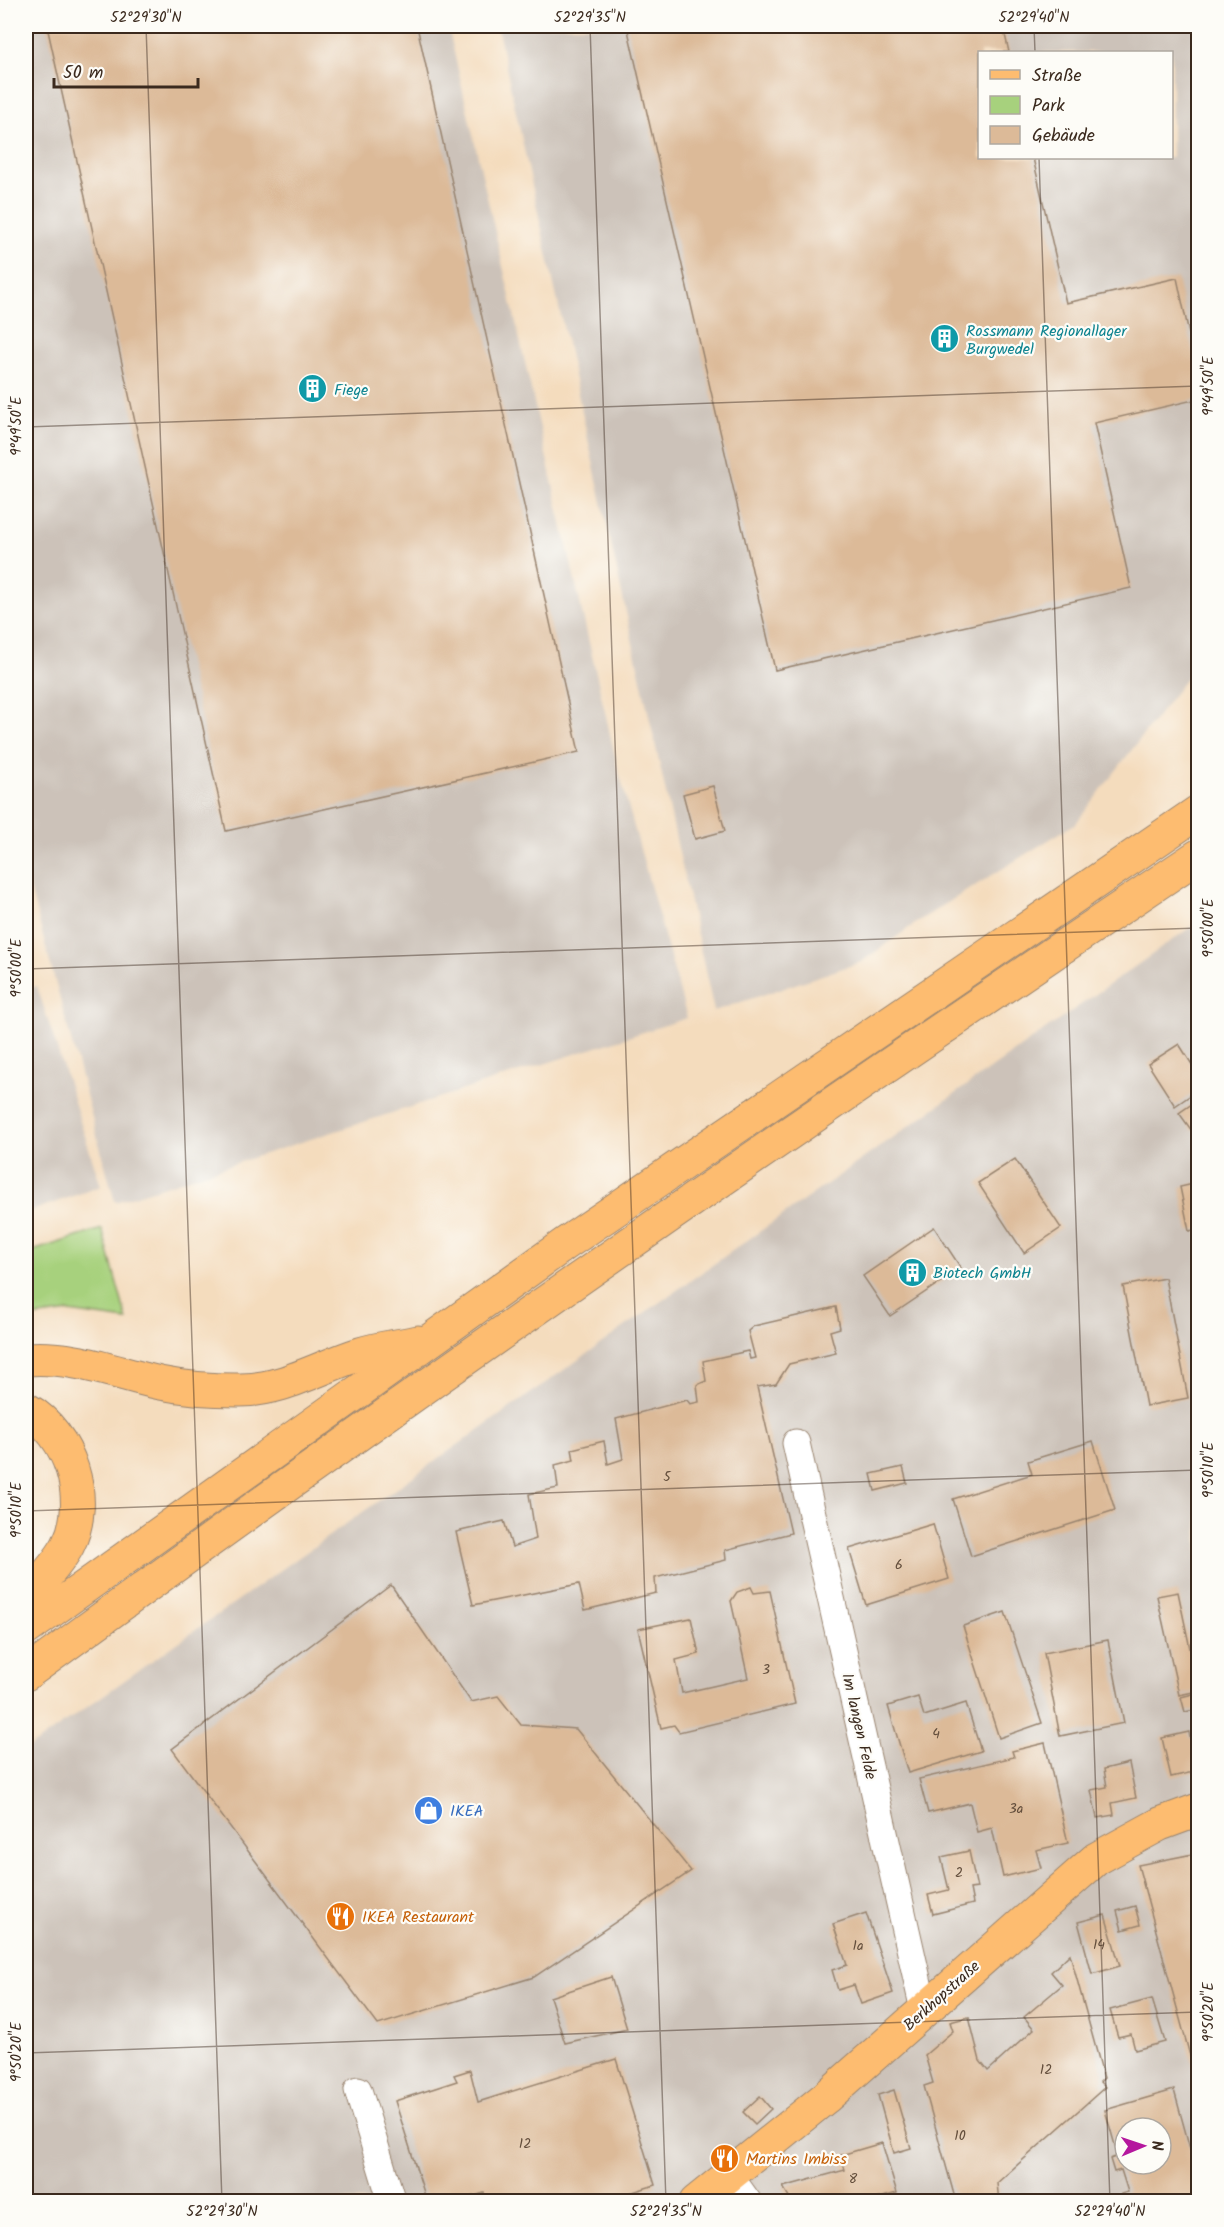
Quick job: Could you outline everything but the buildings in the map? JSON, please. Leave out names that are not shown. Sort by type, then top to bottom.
[{"type":"main road","points":[[26,1629],[429,1340],[932,992],[1198,812]]},
{"type":"main road","points":[[26,1674],[590,1270],[1198,856]]},
{"type":"main road","points":[[26,1359],[58,1359],[106,1368],[161,1383],[239,1390],[272,1386],[303,1377],[361,1353],[429,1340]]},
{"type":"main road","points":[[26,1409],[46,1423],[64,1448],[73,1471],[78,1498],[75,1523],[69,1543],[57,1564],[26,1599]]},
{"type":"main road","name":"Berkhopstraße","points":[[696,2202],[739,2189],[825,2098],[1096,1859],[1160,1824],[1198,1810]]},
{"type":"street","name":"Im langen Felde","points":[[796,1443],[924,2010]]},
{"type":"street","points":[[358,2090],[392,2202]]},
{"type":"shaded area","points":[[26,26],[448,26],[618,769],[687,1018],[115,1202],[26,874]]},
{"type":"shaded area","points":[[497,26],[1198,26],[1198,663],[1076,823],[923,918],[861,962],[714,1011]]},
{"type":"shaded area","points":[[1198,922],[1198,2201],[26,2201],[26,1750]]},
{"type":"shaded area","points":[[37,986],[101,1186],[26,1213],[26,990]]},
{"type":"green space","points":[[102,1229],[127,1320],[69,1312],[26,1318],[26,1253]]},
{"type":"place","name":"Rossmann Regionallager Burgwedel","points":[[945,339]]},
{"type":"place","name":"Fiege","points":[[313,389]]},
{"type":"place","name":"Biotech GmbH","points":[[912,1272]]},
{"type":"place","name":"IKEA","points":[[429,1810]]},
{"type":"place","name":"IKEA Restaurant","points":[[341,1916]]},
{"type":"place","name":"Martins Imbiss","points":[[725,2158]]}]
